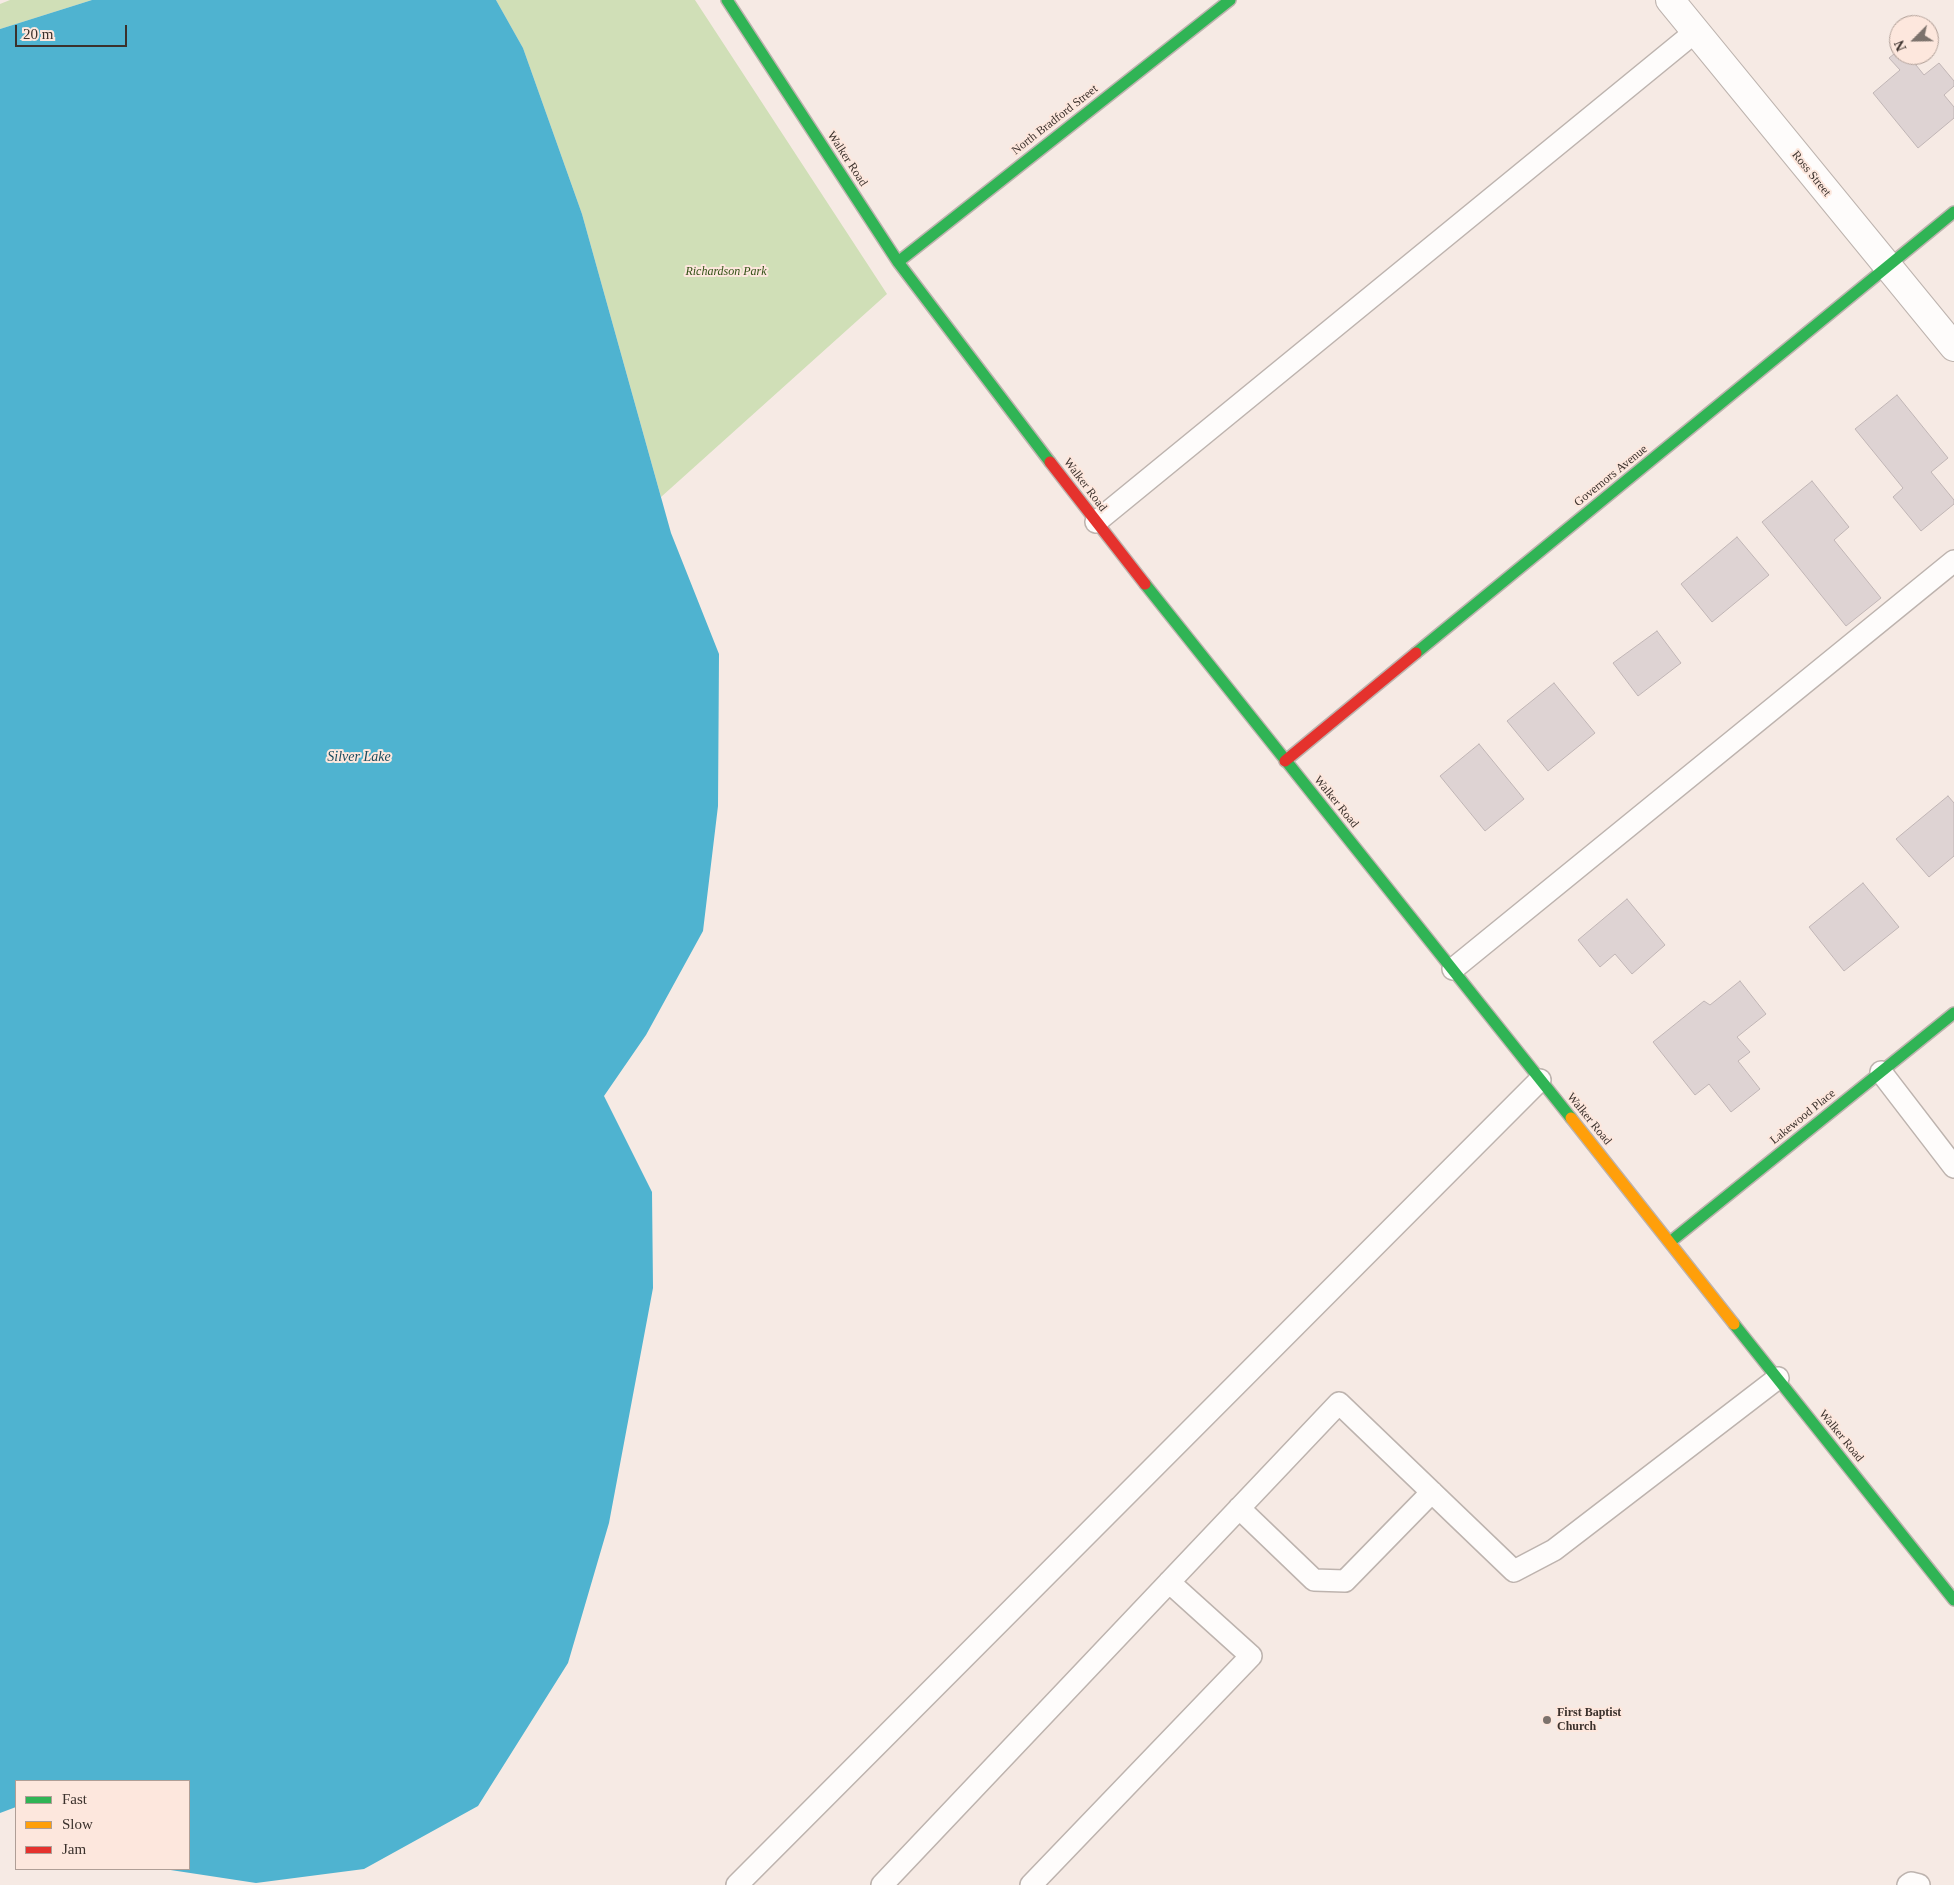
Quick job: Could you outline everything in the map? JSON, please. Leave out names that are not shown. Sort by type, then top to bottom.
[{"type":"street","name":"Walker Road","points":[[728,0],[898,262],[1096,522],[1954,1600]]},
{"type":"street","name":"North Bradford Street","points":[[898,262],[1230,0]]},
{"type":"street","name":"Ross Street","points":[[1670,0],[1954,347]]},
{"type":"street","name":"Governors Avenue","points":[[1286,761],[1954,212]]},
{"type":"street","name":"Lakewood Place","points":[[1670,1242],[1954,1013]]},
{"type":"lane","points":[[1096,522],[1695,32]]},
{"type":"lane","points":[[1453,969],[1954,561]]},
{"type":"lane","points":[[1881,1072],[1954,1167]]},
{"type":"lane","points":[[737,1885],[1540,1080]]},
{"type":"lane","points":[[882,1885],[1339,1403],[1514,1571],[1554,1550],[1778,1378]]},
{"type":"lane","points":[[1239,1508],[1314,1580],[1345,1581],[1432,1492]]},
{"type":"lane","points":[[1031,1885],[1251,1656],[1169,1582]]},
{"type":"lane","points":[[1908,1885],[1911,1883],[1919,1885]]},
{"type":"green space","points":[[10,0],[92,0],[0,29],[0,4]]},
{"type":"green space","name":"Richardson Park","points":[[496,0],[695,0],[887,294],[661,497],[582,214],[523,48]]},
{"type":"water","name":"Silver Lake","points":[[92,0],[496,0],[523,48],[582,214],[671,533],[719,654],[718,806],[703,931],[646,1035],[604,1096],[652,1192],[653,1288],[609,1523],[568,1663],[478,1806],[364,1869],[256,1883],[171,1870],[190,1870],[190,1780],[15,1780],[15,1807],[0,1813],[0,29]]},
{"type":"building","points":[[1939,63],[1954,81],[1954,86],[1944,95],[1954,107],[1954,118],[1918,148],[1873,93],[1900,70],[1895,65],[1916,65],[1924,75],[1939,65]]},
{"type":"building","points":[[1897,395],[1948,458],[1931,472],[1954,500],[1954,504],[1921,531],[1893,497],[1903,488],[1855,429]]},
{"type":"building","points":[[1812,481],[1849,527],[1834,540],[1881,598],[1846,626],[1762,522]]},
{"type":"building","points":[[1737,537],[1769,575],[1712,622],[1681,584]]},
{"type":"building","points":[[1657,631],[1681,663],[1638,696],[1613,663]]},
{"type":"building","points":[[1554,683],[1595,733],[1548,771],[1507,721]]},
{"type":"building","points":[[1479,744],[1524,799],[1485,831],[1440,776]]},
{"type":"building","points":[[1948,796],[1954,803],[1954,856],[1929,877],[1896,839]]},
{"type":"building","points":[[1863,883],[1899,927],[1844,971],[1809,927]]},
{"type":"building","points":[[1627,899],[1665,945],[1632,974],[1615,954],[1600,967],[1578,940]]},
{"type":"building","points":[[1740,981],[1766,1014],[1737,1037],[1750,1052],[1738,1061],[1760,1089],[1731,1112],[1709,1084],[1695,1095],[1653,1042],[1704,1001],[1710,1005]]},
{"type":"traffic: fast","points":[[727,0],[898,262],[1050,462]]},
{"type":"traffic: fast","points":[[898,262],[1230,0]]},
{"type":"traffic: fast","points":[[1416,653],[1954,212]]},
{"type":"traffic: fast","points":[[1145,584],[1571,1118]]},
{"type":"traffic: fast","points":[[1670,1242],[1954,1013]]},
{"type":"traffic: fast","points":[[1734,1324],[1954,1600]]},
{"type":"traffic: slow","points":[[1571,1118],[1734,1324]]},
{"type":"traffic: jam","points":[[1050,462],[1145,584]]},
{"type":"traffic: jam","points":[[1285,761],[1416,653]]},
{"type":"place","name":"First Baptist Church","points":[[1547,1720]]}]
